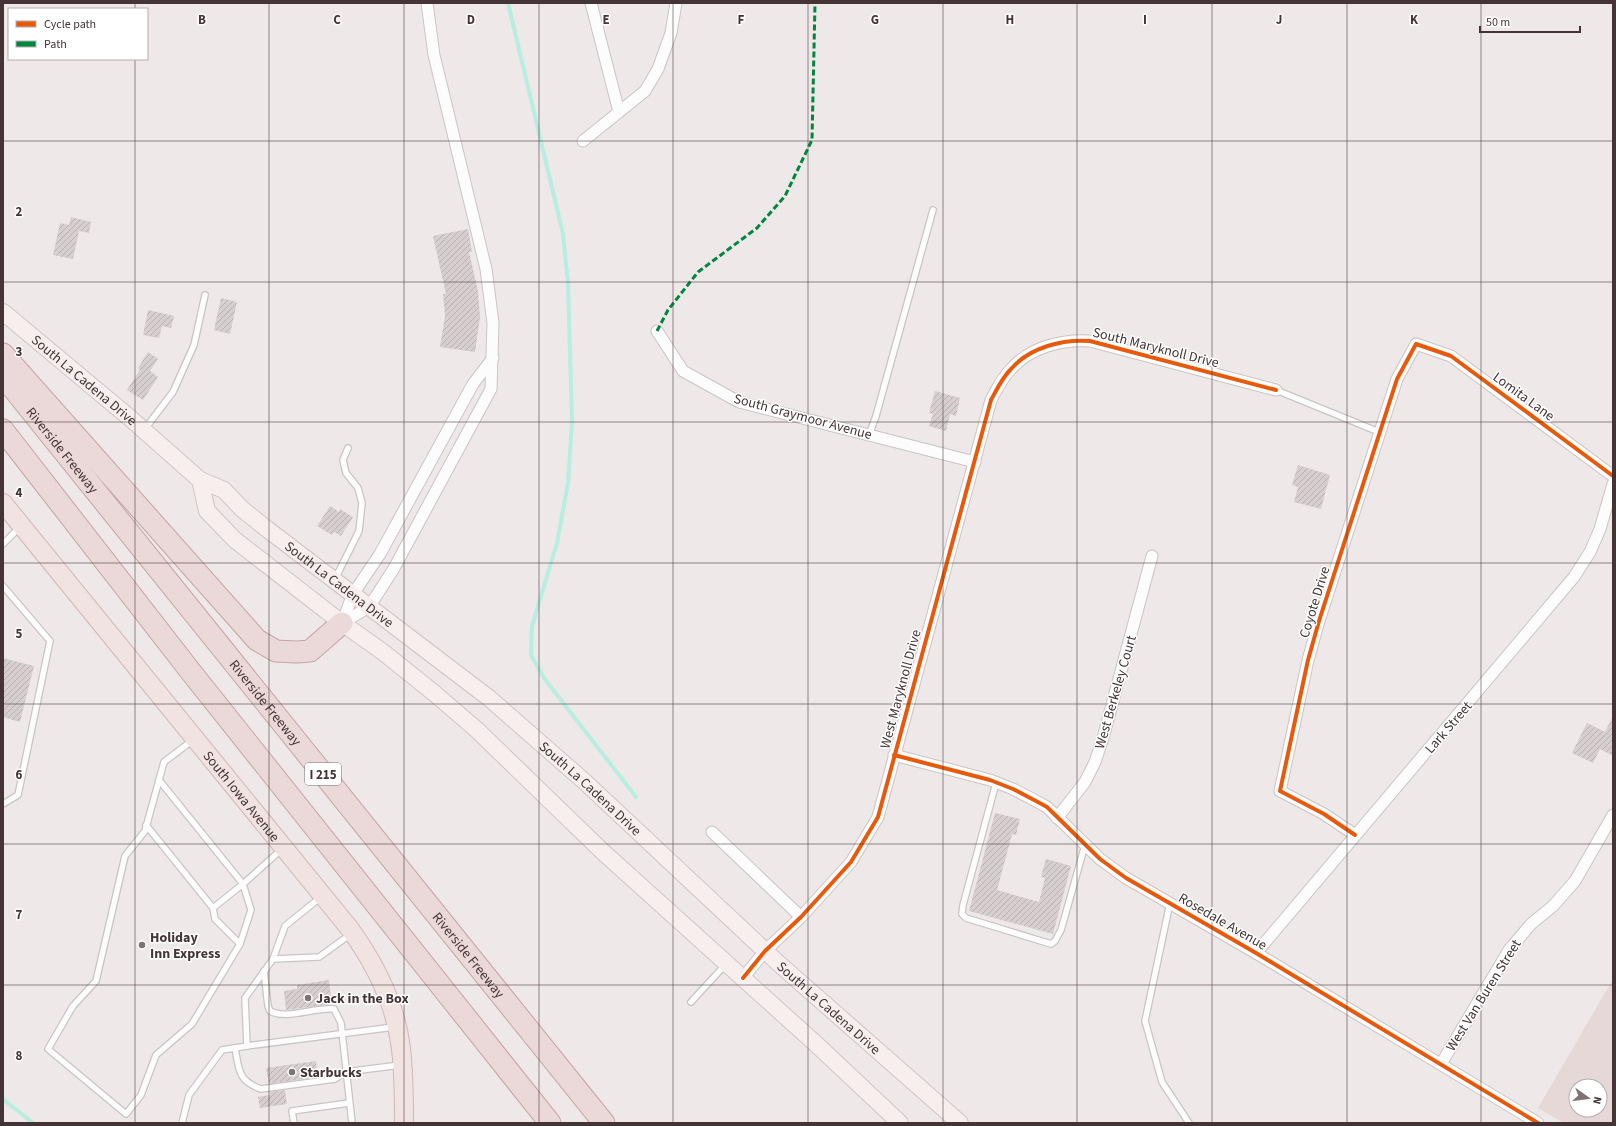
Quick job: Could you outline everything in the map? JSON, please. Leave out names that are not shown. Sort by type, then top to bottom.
[{"type":"highway","points":[[3,354],[257,640],[276,651],[310,651],[342,623]]},
{"type":"highway","name":"Riverside Freeway","points":[[3,376],[604,1123]]},
{"type":"highway","name":"I 215","points":[[3,430],[190,672],[550,1123]]},
{"type":"highway","points":[[516,1082],[533,1123]]},
{"type":"main road","name":"South La Cadena Drive","points":[[3,312],[144,430],[200,480],[224,490],[242,509],[267,530],[489,698],[584,782],[765,951],[960,1123]]},
{"type":"main road","name":"South La Cadena Drive","points":[[200,480],[207,511],[235,540],[342,623],[383,652],[477,730],[603,852],[743,978],[900,1123]]},
{"type":"main road","name":"South Iowa Avenue","points":[[3,503],[323,895],[368,955],[383,983],[395,1015],[401,1049],[404,1123]]},
{"type":"street","points":[[342,623],[369,607],[393,570],[491,389],[493,323],[486,269],[434,55],[427,3]]},
{"type":"street","points":[[591,3],[619,112]]},
{"type":"street","points":[[583,141],[645,91],[658,69],[671,33],[676,3]]},
{"type":"street","name":"South Graymoor Avenue","points":[[657,331],[683,371],[739,402],[975,462]]},
{"type":"street","name":"South Maryknoll Drive","points":[[1011,368],[1026,356],[1056,344],[1073,340],[1090,341],[1276,390]]},
{"type":"street","name":"Coyote Drive","points":[[1355,835],[1324,814],[1280,791],[1308,660],[1397,379],[1416,344]]},
{"type":"street","name":"Lomita Lane","points":[[1416,344],[1451,356],[1613,476]]},
{"type":"street","points":[[342,623],[353,594],[380,554],[473,384],[493,358]]},
{"type":"street","name":"West Maryknoll Drive","points":[[743,978],[765,951],[802,918],[851,862],[878,817],[991,400],[1000,383],[1011,368]]},
{"type":"street","name":"Lark Street","points":[[1256,953],[1574,577],[1590,552],[1600,530],[1613,484]]},
{"type":"street","name":"West Berkeley Court","points":[[1057,818],[1085,782],[1095,762],[1152,556]]},
{"type":"street","name":"Rosedale Avenue","points":[[894,755],[996,783],[1013,789],[1036,801],[1046,807],[1100,859],[1126,878],[1256,953],[1538,1123]]},
{"type":"street","name":"West Van Buren Street","points":[[1441,1064],[1509,950],[1530,924],[1553,906],[1575,881],[1613,815]]},
{"type":"street","points":[[712,832],[802,918]]},
{"type":"lane","points":[[869,435],[876,416],[933,210]]},
{"type":"lane","points":[[144,430],[173,392],[194,345],[205,295]]},
{"type":"lane","points":[[1276,390],[1379,432]]},
{"type":"lane","points":[[335,580],[360,531],[362,503],[358,488],[346,473],[343,460],[348,448]]},
{"type":"lane","points":[[3,544],[22,526]]},
{"type":"lane","points":[[3,586],[50,641],[18,795],[3,804]]},
{"type":"lane","points":[[159,780],[243,884],[251,910],[240,944],[192,1024],[156,1056],[141,1095],[126,1114],[48,1049],[73,1006],[96,981],[125,856],[145,831],[146,824],[164,762],[195,738]]},
{"type":"lane","points":[[996,783],[963,905],[962,914],[966,918],[1051,944],[1055,941],[1061,930],[1085,845]]},
{"type":"lane","points":[[146,824],[213,908],[215,919],[240,944]]},
{"type":"lane","points":[[213,908],[284,848]]},
{"type":"lane","points":[[247,1046],[245,998],[273,959],[285,926],[323,895]]},
{"type":"lane","points":[[1170,903],[1145,1021],[1162,1082],[1189,1123]]},
{"type":"lane","points":[[273,959],[319,957],[352,932]]},
{"type":"lane","points":[[691,1002],[726,964]]},
{"type":"lane","points":[[264,972],[268,1006],[270,1011],[280,1015],[326,1008],[334,1009],[341,1022],[345,1072],[352,1123]]},
{"type":"lane","points":[[182,1123],[189,1095],[222,1050],[397,1027]]},
{"type":"lane","points":[[235,1048],[239,1070],[242,1077],[250,1085],[261,1090],[335,1079],[345,1072],[402,1065]]},
{"type":"lane","points":[[294,1123],[292,1111],[349,1103]]},
{"type":"shaded area","points":[[1613,979],[1613,1123],[1564,1123],[1538,1108]]},
{"type":"building","points":[[71,217],[91,222],[89,233],[79,231],[73,259],[53,255],[60,223],[69,225]]},
{"type":"building","points":[[468,229],[472,252],[469,252],[478,291],[480,317],[475,352],[440,347],[445,316],[443,294],[446,294],[433,236]]},
{"type":"building","points":[[221,298],[237,302],[230,334],[214,330]]},
{"type":"building","points":[[148,310],[174,316],[171,328],[162,326],[159,338],[143,335]]},
{"type":"building","points":[[148,352],[158,359],[150,371],[158,377],[143,400],[127,390],[140,370],[138,368]]},
{"type":"building","points":[[935,391],[960,398],[956,416],[950,414],[946,431],[929,426],[933,414],[929,413]]},
{"type":"building","points":[[1298,465],[1330,475],[1321,509],[1294,502],[1298,487],[1292,485]]},
{"type":"building","points":[[330,506],[339,512],[340,509],[353,517],[341,536],[334,532],[332,535],[317,526]]},
{"type":"building","points":[[3,658],[34,666],[20,722],[3,717]]},
{"type":"building","points":[[1613,716],[1613,756],[1600,749],[1593,763],[1572,753],[1587,723],[1605,732]]},
{"type":"building","points":[[995,813],[1020,819],[1016,835],[1012,834],[997,890],[1039,902],[1045,878],[1041,877],[1046,859],[1071,866],[1053,934],[969,911]]},
{"type":"building","name":"Jack in the Box","points":[[329,980],[332,1004],[286,1010],[284,991],[297,989],[297,985]]},
{"type":"building","name":"Starbucks","points":[[316,1061],[318,1077],[269,1084],[266,1068]]},
{"type":"building","points":[[285,1090],[287,1104],[260,1108],[258,1097],[270,1095],[270,1092]]},
{"type":"waterway","points":[[508,3],[563,234],[568,283],[572,422],[568,483],[557,543],[532,626],[531,655],[544,678],[636,797]]},
{"type":"waterway","points":[[3,1099],[33,1123]]},
{"type":"marked path","points":[[657,331],[668,310],[698,272],[757,228],[785,196],[812,140],[815,3]]},
{"type":"cycle path","points":[[743,978],[765,951],[801,917],[851,862],[878,817],[991,400],[1008,372],[1019,361],[1037,350],[1069,341],[1090,341],[1276,390]]},
{"type":"cycle path","points":[[1355,835],[1324,814],[1280,791],[1308,660],[1319,621],[1397,379],[1416,344],[1451,356],[1613,476]]},
{"type":"cycle path","points":[[894,755],[990,780],[1013,789],[1047,807],[1100,859],[1126,878],[1256,953],[1538,1123]]},
{"type":"place","name":"Holiday Inn Express","points":[[142,945]]},
{"type":"place","name":"Jack in the Box","points":[[308,998]]},
{"type":"place","name":"Starbucks","points":[[292,1072]]}]
